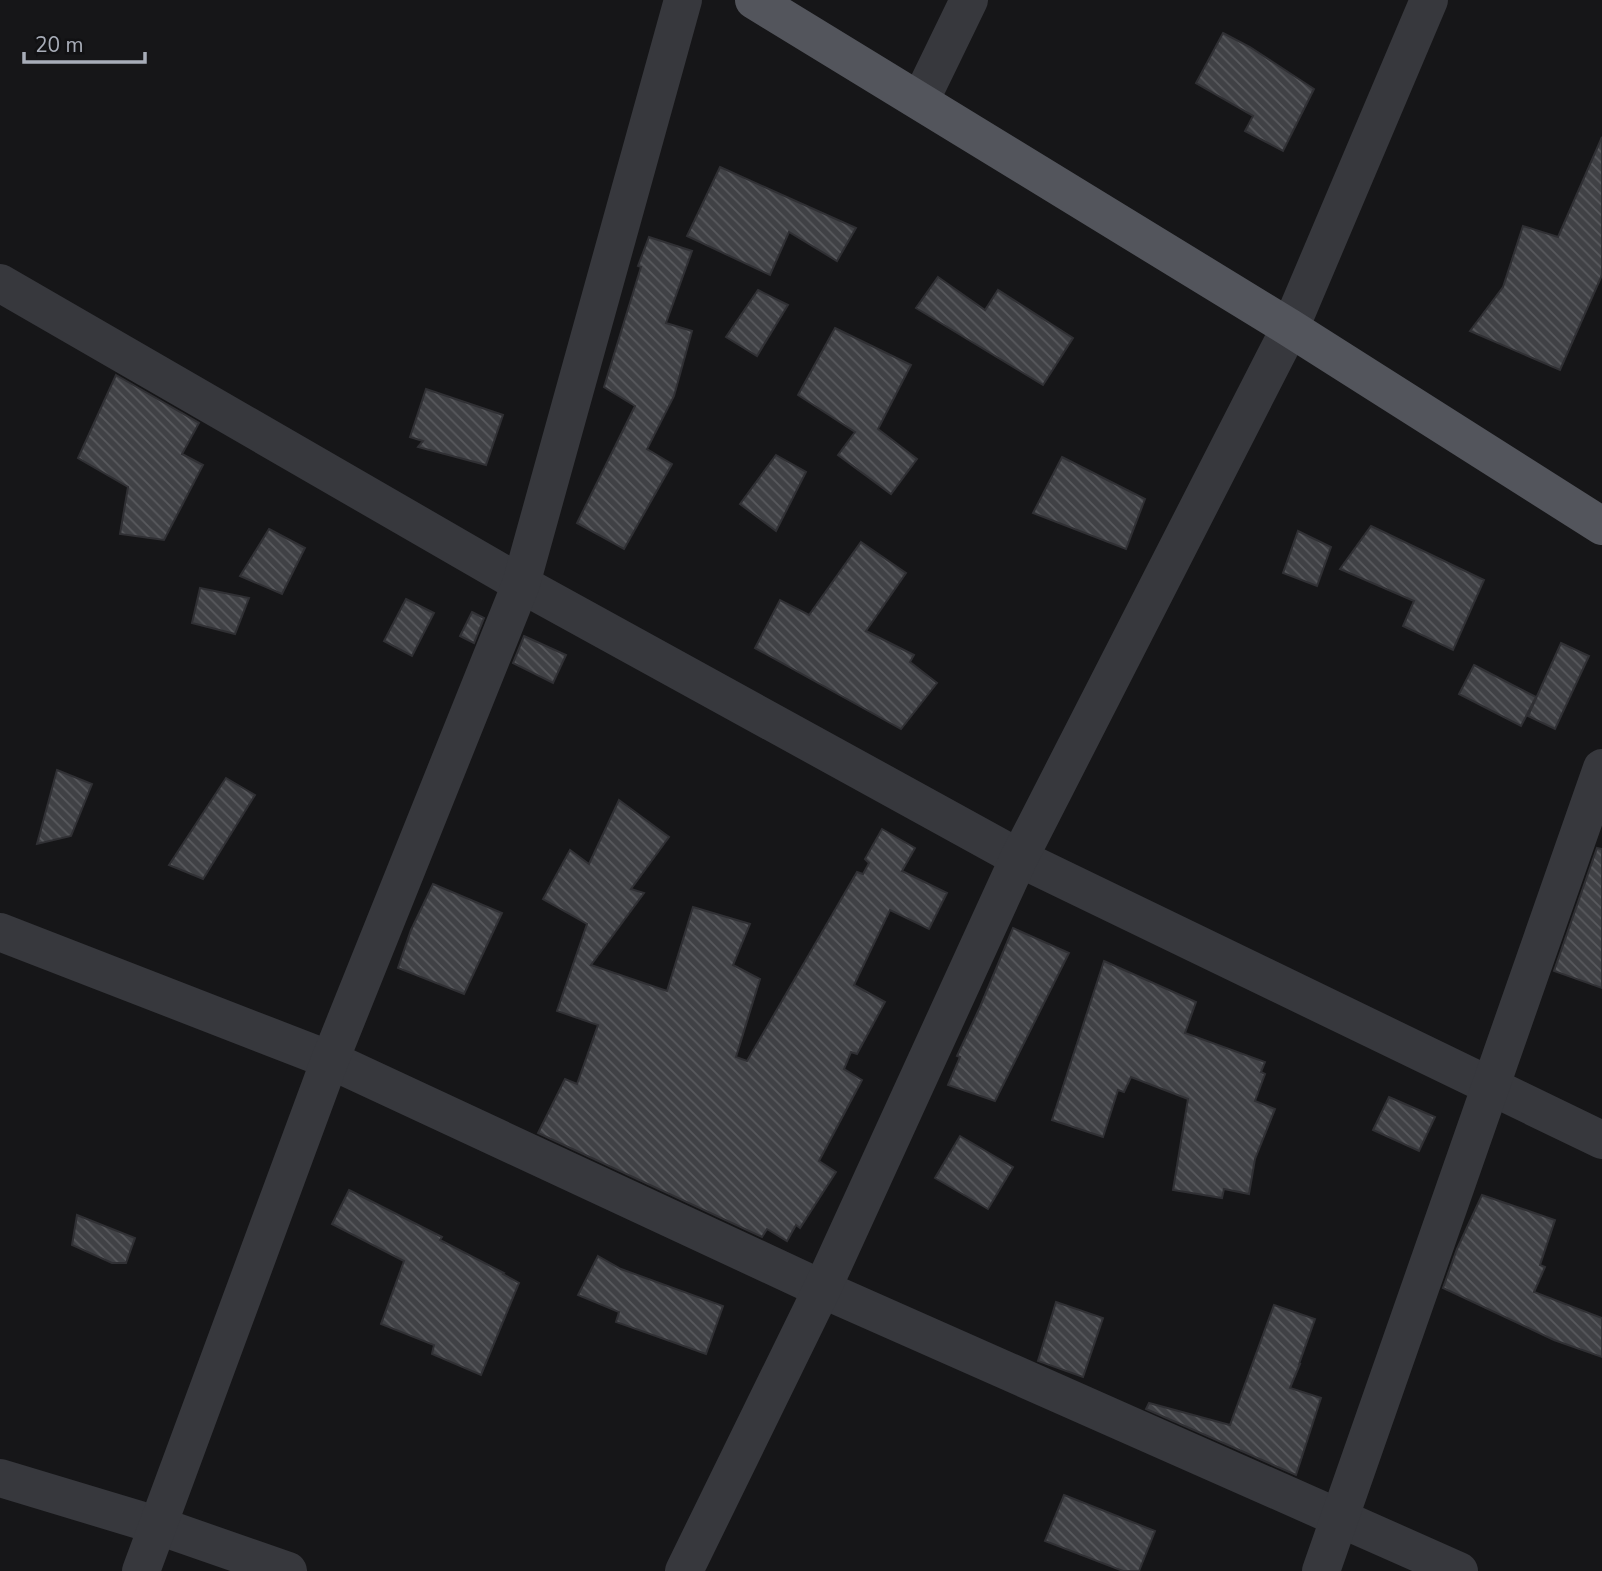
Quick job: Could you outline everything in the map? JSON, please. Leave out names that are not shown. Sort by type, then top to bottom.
[{"type":"main road","points":[[754,0],[1290,328],[1602,526]]},
{"type":"street","points":[[141,1571],[330,1059],[521,584],[683,0]]},
{"type":"street","points":[[920,101],[969,0]]},
{"type":"street","points":[[684,1571],[821,1289],[1019,858],[1290,328],[1429,0]]},
{"type":"street","points":[[0,283],[521,584],[1019,858],[1602,1140]]},
{"type":"street","points":[[1321,1571],[1602,768]]},
{"type":"street","points":[[0,932],[330,1059],[821,1289],[1459,1571]]},
{"type":"street","points":[[0,1478],[156,1525],[288,1571]]},
{"type":"building","points":[[1223,33],[1250,47],[1314,89],[1283,151],[1245,131],[1253,116],[1196,83]]},
{"type":"building","points":[[1602,137],[1602,275],[1560,370],[1470,331],[1503,287],[1523,226],[1558,237]]},
{"type":"building","points":[[720,167],[856,228],[837,261],[789,232],[770,275],[687,236]]},
{"type":"building","points":[[649,237],[692,251],[666,323],[692,331],[674,396],[647,449],[672,464],[624,549],[577,523],[635,406],[604,387],[641,267],[638,266]]},
{"type":"building","points":[[938,277],[985,310],[998,290],[1073,338],[1043,385],[916,308]]},
{"type":"building","points":[[758,290],[788,305],[757,356],[726,337]]},
{"type":"building","points":[[835,328],[911,365],[878,429],[917,459],[891,494],[838,455],[855,432],[798,395]]},
{"type":"building","points":[[116,375],[199,423],[182,454],[203,465],[164,540],[120,534],[128,487],[78,458]]},
{"type":"building","points":[[426,389],[503,415],[486,465],[418,447],[423,441],[410,437]]},
{"type":"building","points":[[776,455],[806,472],[776,531],[740,504]]},
{"type":"building","points":[[1062,457],[1145,499],[1126,549],[1033,513]]},
{"type":"building","points":[[1371,526],[1484,580],[1453,650],[1403,626],[1414,601],[1340,569]]},
{"type":"building","points":[[269,529],[305,548],[282,594],[240,576]]},
{"type":"building","points":[[1298,531],[1331,547],[1317,586],[1283,573]]},
{"type":"building","points":[[861,542],[906,573],[866,631],[914,655],[910,662],[937,683],[901,729],[755,648],[780,600],[809,615]]},
{"type":"building","points":[[200,588],[249,598],[235,634],[192,623]]},
{"type":"building","points":[[406,599],[434,613],[412,656],[384,641]]},
{"type":"building","points":[[472,612],[484,618],[474,643],[460,636]]},
{"type":"building","points":[[524,636],[566,655],[553,683],[513,663]]},
{"type":"building","points":[[1561,643],[1589,656],[1555,729],[1528,716]]},
{"type":"building","points":[[1474,665],[1536,697],[1521,726],[1459,694]]},
{"type":"building","points":[[57,770],[92,784],[71,836],[37,844]]},
{"type":"building","points":[[226,778],[255,795],[203,879],[169,865]]},
{"type":"building","points":[[619,800],[669,837],[631,889],[644,893],[591,965],[667,991],[693,907],[750,924],[733,965],[760,979],[736,1057],[747,1061],[857,872],[863,874],[869,863],[865,859],[882,829],[915,848],[902,871],[947,893],[929,929],[890,910],[854,985],[885,1002],[857,1054],[851,1052],[844,1069],[862,1080],[819,1161],[836,1172],[800,1228],[796,1225],[787,1241],[767,1229],[762,1237],[538,1133],[565,1079],[577,1084],[598,1025],[557,1011],[587,924],[543,899],[570,850],[589,864]]},
{"type":"building","points":[[1597,848],[1602,849],[1602,988],[1554,971]]},
{"type":"building","points":[[433,884],[502,913],[464,994],[398,968],[411,930]]},
{"type":"building","points":[[1013,928],[1069,953],[995,1101],[948,1085],[960,1057],[957,1056]]},
{"type":"building","points":[[1104,961],[1196,1002],[1185,1033],[1265,1062],[1261,1072],[1265,1074],[1255,1101],[1275,1109],[1255,1159],[1249,1194],[1224,1189],[1222,1198],[1173,1190],[1188,1099],[1131,1077],[1124,1092],[1118,1090],[1103,1137],[1052,1120]]},
{"type":"building","points":[[1389,1097],[1435,1117],[1419,1151],[1373,1130]]},
{"type":"building","points":[[960,1136],[1013,1167],[988,1209],[935,1178]]},
{"type":"building","points":[[349,1190],[442,1237],[440,1240],[519,1283],[481,1375],[432,1354],[434,1345],[381,1324],[404,1261],[332,1224]]},
{"type":"building","points":[[1482,1195],[1555,1220],[1540,1265],[1545,1267],[1534,1292],[1602,1318],[1602,1357],[1554,1340],[1443,1288],[1457,1249]]},
{"type":"building","points":[[77,1215],[135,1238],[126,1263],[112,1263],[72,1245]]},
{"type":"building","points":[[598,1256],[621,1269],[723,1306],[706,1354],[616,1322],[619,1312],[578,1295]]},
{"type":"building","points":[[1056,1302],[1103,1318],[1083,1377],[1038,1361]]},
{"type":"building","points":[[1274,1305],[1315,1319],[1290,1388],[1321,1398],[1296,1475],[1146,1409],[1149,1403],[1230,1425]]},
{"type":"building","points":[[1064,1495],[1155,1531],[1139,1571],[1123,1571],[1045,1541]]}]
